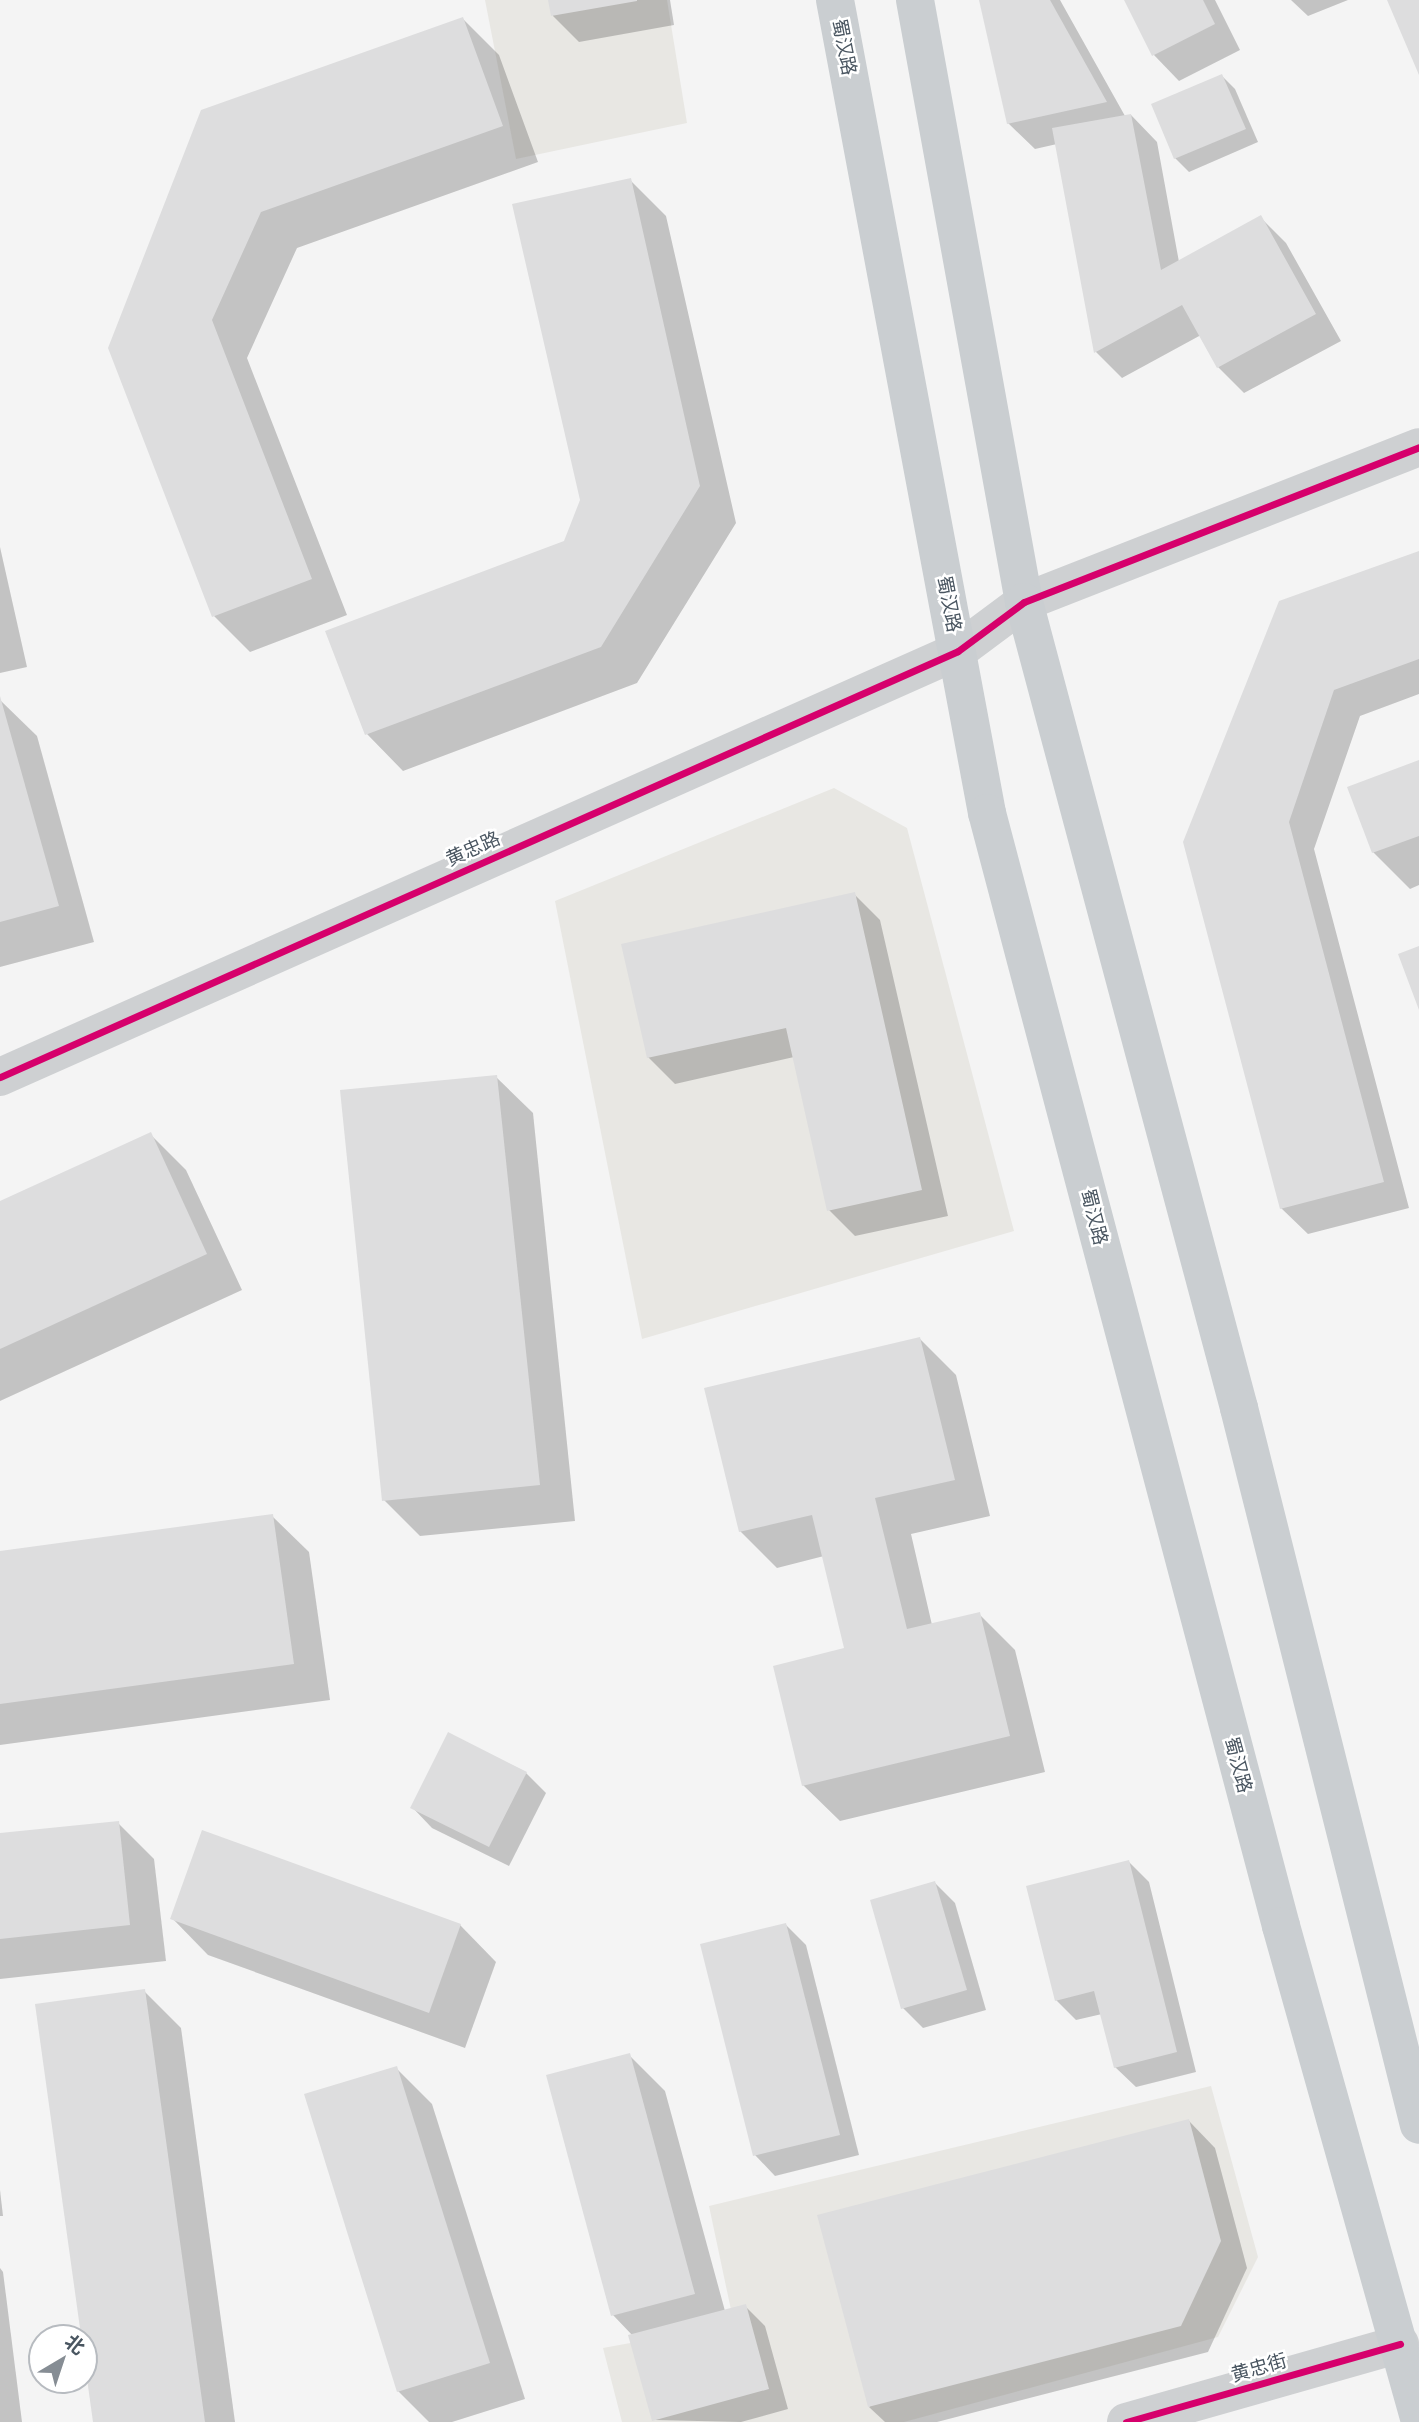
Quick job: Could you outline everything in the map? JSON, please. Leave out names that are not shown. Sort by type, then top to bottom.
[{"type":"main road","name":"蜀汉路","points":[[835,0],[987,813],[1281,1926],[1419,2418]]},
{"type":"main road","points":[[915,0],[1024,602],[1239,1408],[1419,2125]]},
{"type":"street","name":"黄忠路","points":[[0,1077],[958,651],[1024,602],[1419,447]]},
{"type":"street","name":"黄忠街","points":[[1126,2422],[1400,2344]]},
{"type":"shaded area","points":[[485,0],[667,0],[687,123],[516,159]]},
{"type":"shaded area","points":[[834,788],[907,828],[1014,1231],[642,1339],[555,901]]},
{"type":"shaded area","points":[[1211,2086],[1258,2257],[1218,2337],[904,2422],[622,2422],[603,2348],[734,2324],[709,2206]]},
{"type":"building","points":[[548,0],[637,0],[637,1],[551,16]]},
{"type":"building","points":[[979,0],[1050,0],[1107,102],[1007,124]]},
{"type":"building","points":[[1124,0],[1203,0],[1215,24],[1152,56]]},
{"type":"building","points":[[1387,0],[1419,0],[1419,75]]},
{"type":"building","points":[[463,17],[503,126],[261,212],[212,320],[312,579],[212,617],[108,348],[201,110]]},
{"type":"building","points":[[1222,74],[1246,129],[1174,159],[1151,104]]},
{"type":"building","points":[[1131,114],[1161,270],[1261,215],[1316,314],[1217,368],[1182,305],[1094,353],[1052,128]]},
{"type":"building","points":[[631,178],[700,486],[601,647],[365,735],[325,631],[564,541],[580,500],[512,204]]},
{"type":"building","points":[[1419,551],[1419,659],[1334,690],[1289,822],[1384,1182],[1280,1209],[1183,842],[1279,601]]},
{"type":"building","points":[[0,696],[59,906],[0,922]]},
{"type":"building","points":[[1419,760],[1419,836],[1372,853],[1347,787]]},
{"type":"building","points":[[855,892],[922,1190],[827,1211],[786,1028],[647,1058],[621,944]]},
{"type":"building","points":[[1419,946],[1419,1010],[1398,954]]},
{"type":"building","points":[[497,1075],[540,1485],[382,1501],[340,1090]]},
{"type":"building","points":[[151,1132],[207,1254],[0,1349],[0,1201]]},
{"type":"building","points":[[920,1337],[955,1480],[875,1498],[907,1629],[980,1612],[1010,1736],[802,1786],[773,1666],[844,1648],[812,1515],[739,1532],[704,1388]]},
{"type":"building","points":[[273,1514],[294,1664],[0,1704],[0,1551]]},
{"type":"building","points":[[448,1732],[527,1772],[489,1847],[410,1808]]},
{"type":"building","points":[[119,1821],[130,1925],[0,1939],[0,1833]]},
{"type":"building","points":[[202,1830],[461,1924],[429,2013],[170,1919]]},
{"type":"building","points":[[1129,1860],[1177,2052],[1114,2068],[1094,1991],[1055,2001],[1026,1886]]},
{"type":"building","points":[[935,1881],[967,1990],[901,2009],[870,1900]]},
{"type":"building","points":[[786,1923],[840,2135],[753,2156],[700,1944]]},
{"type":"building","points":[[145,1989],[205,2422],[93,2422],[89,2394],[98,2394],[98,2324],[79,2324],[35,2004]]},
{"type":"building","points":[[630,2053],[695,2294],[611,2316],[546,2075]]},
{"type":"building","points":[[397,2066],[490,2363],[397,2392],[304,2094]]},
{"type":"building","points":[[1189,2119],[1221,2241],[1181,2326],[868,2407],[817,2215]]},
{"type":"building","points":[[746,2304],[769,2389],[652,2421],[628,2335]]},
{"type":"cycle path","points":[[0,1077],[958,651],[1024,602],[1419,447]]},
{"type":"cycle path","points":[[1126,2422],[1400,2344]]}]
